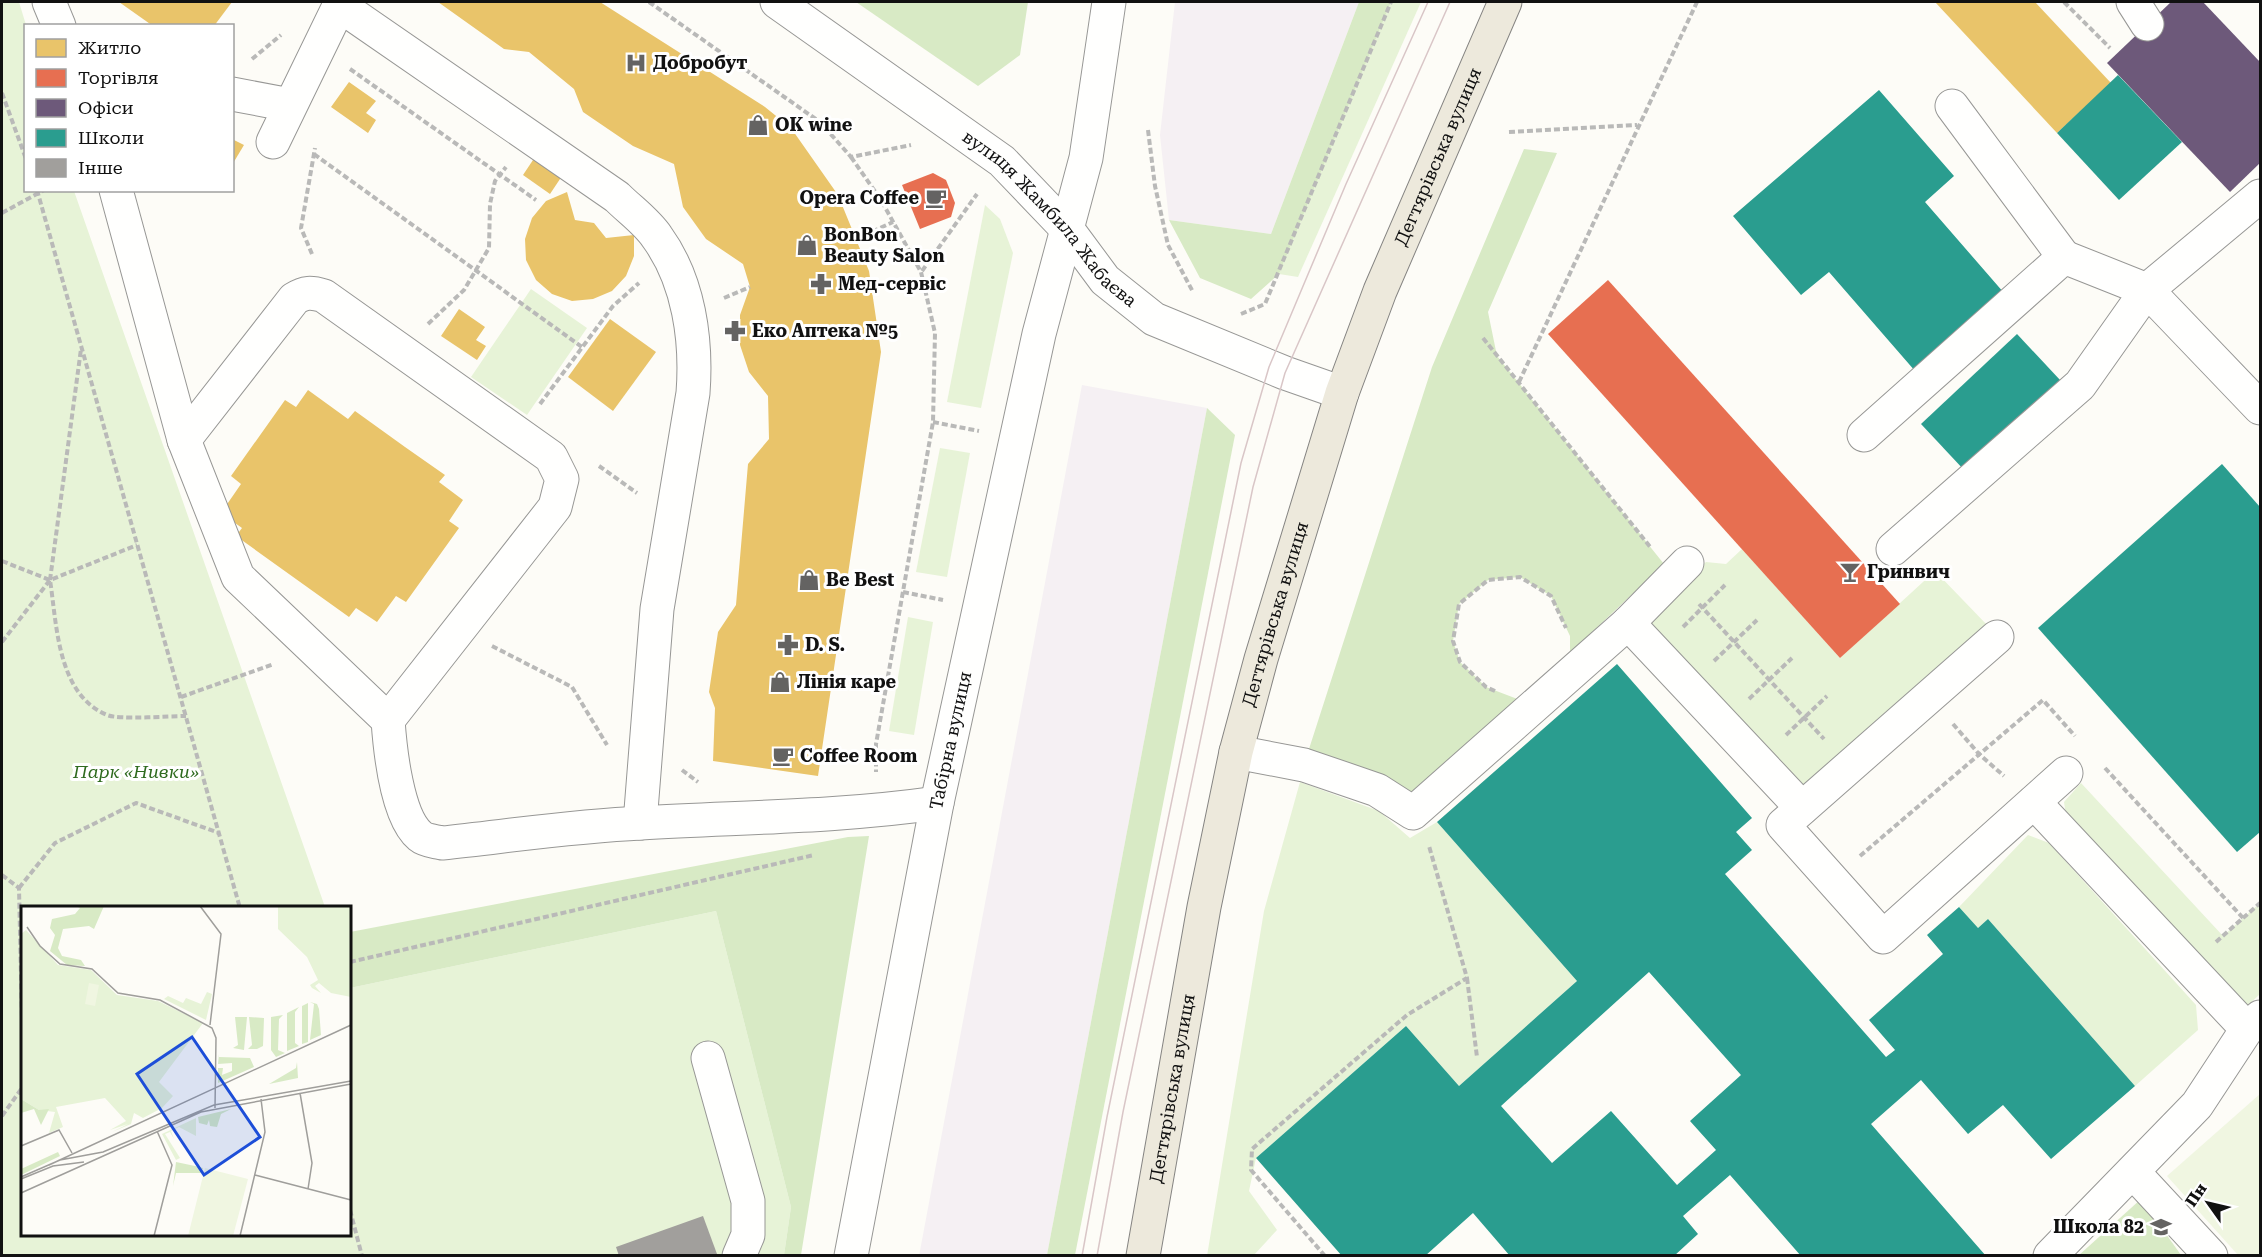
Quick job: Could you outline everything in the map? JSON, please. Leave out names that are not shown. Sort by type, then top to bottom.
[{"type":"main road","name":"Дегтярівська вулиця","points":[[1143,1256],[1204,907],[1236,752],[1261,660],[1342,393],[1380,291],[1505,2]]},
{"type":"street","points":[[49,2],[58,24]]},
{"type":"street","name":"вулиця Жамбила Жабаєва","points":[[777,2],[1002,161],[1068,230],[1106,280],[1154,319],[1286,374],[1342,393]]},
{"type":"street","name":"Табірна вулиця","points":[[851,1256],[937,803],[1039,334],[1086,158],[1109,2]]},
{"type":"street","points":[[273,142],[340,3],[617,197],[657,236],[685,293],[696,358],[687,440],[657,609],[643,760],[640,823]]},
{"type":"street","points":[[234,94],[290,105]]},
{"type":"street","points":[[1952,106],[2064,257],[2147,290],[2260,408]]},
{"type":"street","points":[[117,192],[184,440],[237,577],[388,720],[392,765],[409,822],[425,840],[442,843],[640,823],[793,818],[877,812],[937,803]]},
{"type":"street","points":[[1893,549],[2080,386],[2147,290],[2260,196]]},
{"type":"street","points":[[1864,435],[2064,257]]},
{"type":"street","points":[[184,440],[286,308],[304,293],[324,296],[551,457],[562,479],[555,507],[388,720]]},
{"type":"street","points":[[1236,752],[1304,765],[1377,789],[1413,813],[1628,623],[1681,570]]},
{"type":"street","points":[[1628,623],[1802,808]]},
{"type":"street","points":[[1997,637],[1783,825],[1883,938],[2066,772]]},
{"type":"street","points":[[2034,802],[2188,966],[2254,1023],[2197,1105],[2050,1256]]},
{"type":"street","points":[[708,1058],[748,1201],[748,1235],[739,1256]]},
{"type":"street","points":[[2133,1172],[2211,1256]]},
{"type":"path","points":[[649,2],[820,122],[851,157],[893,222],[921,272],[934,333],[933,422],[876,744],[876,775]]},
{"type":"path","points":[[1238,315],[1265,304],[1391,2]]},
{"type":"path","points":[[1519,382],[1637,125],[1697,2]]},
{"type":"path","points":[[2064,2],[2110,48]]},
{"type":"path","points":[[247,64],[279,37],[287,26],[501,173],[536,200]]},
{"type":"path","points":[[2,93],[24,154]]},
{"type":"path","points":[[1509,132],[1637,125]]},
{"type":"path","points":[[1148,130],[1155,186],[1168,245],[1195,296]]},
{"type":"path","points":[[405,354],[429,323],[464,290],[489,248],[490,204],[495,181],[531,136]]},
{"type":"path","points":[[315,143],[301,228],[315,262]]},
{"type":"path","points":[[851,157],[910,145],[919,151]]},
{"type":"path","points":[[314,154],[582,347]]},
{"type":"path","points":[[921,272],[979,195],[970,188]]},
{"type":"path","points":[[2,213],[37,192],[239,906]]},
{"type":"path","points":[[856,238],[893,222]]},
{"type":"path","points":[[537,408],[613,306],[668,259]]},
{"type":"path","points":[[719,300],[750,287]]},
{"type":"path","points":[[1482,338],[1681,570],[1702,608],[1849,767]]},
{"type":"path","points":[[81,345],[50,580],[62,658],[78,693],[108,715],[186,716]]},
{"type":"path","points":[[933,422],[981,432]]},
{"type":"path","points":[[594,462],[636,493],[653,522],[671,530]]},
{"type":"path","points":[[2,642],[50,580],[137,545]]},
{"type":"path","points":[[2,561],[50,580]]},
{"type":"path","points":[[1534,705],[1486,687],[1460,662],[1453,641],[1459,604],[1488,580],[1520,577],[1551,596],[1570,636],[1572,673]]},
{"type":"path","points":[[1680,629],[1725,585]]},
{"type":"path","points":[[903,592],[944,600]]},
{"type":"path","points":[[1712,663],[1757,620]]},
{"type":"path","points":[[459,629],[572,687],[610,749],[643,760]]},
{"type":"path","points":[[181,697],[315,650]]},
{"type":"path","points":[[1746,702],[1792,658]]},
{"type":"path","points":[[1781,740],[1827,696]]},
{"type":"path","points":[[1930,696],[1979,754],[2034,802]]},
{"type":"path","points":[[1832,880],[2043,700],[2082,743]]},
{"type":"path","points":[[2097,760],[2243,918]]},
{"type":"path","points":[[21,954],[20,888],[55,843],[136,803],[219,833]]},
{"type":"path","points":[[1413,813],[1427,838],[1467,978],[1477,1057]]},
{"type":"path","points":[[351,962],[817,855]]},
{"type":"path","points":[[2,875],[20,888]]},
{"type":"path","points":[[2188,966],[2260,903]]},
{"type":"path","points":[[1325,1256],[1251,1170],[1252,1149],[1407,1015],[1467,978]]},
{"type":"path","points":[[2,1116],[21,1089]]},
{"type":"path","points":[[351,1214],[362,1256]]},
{"type":"shaded area","points":[[1175,2],[1359,2],[1271,234],[1169,220],[1160,135]]},
{"type":"shaded area","points":[[1082,385],[1207,408],[1047,1255],[919,1256]]},
{"type":"green space","name":"Парк «Нивки»","points":[[2,2],[19,2],[26,24],[24,192],[74,192],[325,906],[21,906],[21,1236],[351,1236],[351,988],[716,911],[791,1207],[784,1255],[2,1256]]},
{"type":"green space","points":[[856,2],[1028,2],[1020,55],[978,86]]},
{"type":"green space","points":[[1359,2],[1391,2],[1279,274],[1251,299],[1200,278],[1169,220],[1271,234]]},
{"type":"green space","points":[[1391,2],[1421,2],[1298,277],[1279,274]]},
{"type":"green space","points":[[1524,149],[1557,153],[1488,312],[1497,356],[1664,564],[1570,653],[1570,636],[1551,596],[1520,577],[1488,580],[1459,604],[1453,641],[1460,662],[1486,687],[1520,700],[1409,800],[1380,776],[1309,749],[1432,367]]},
{"type":"green space","points":[[985,205],[1000,219],[1013,253],[981,408],[947,402]]},
{"type":"green space","points":[[531,289],[587,328],[527,415],[471,377]]},
{"type":"green space","points":[[1207,408],[1235,435],[1075,1255],[1047,1255]]},
{"type":"green space","points":[[940,448],[970,453],[947,577],[916,572]]},
{"type":"green space","points":[[1742,549],[1840,658],[1935,571],[1989,627],[1810,786],[1796,785],[1649,628],[1650,615],[1706,562],[1726,564]]},
{"type":"green space","points":[[908,617],[933,622],[914,735],[889,731]]},
{"type":"green space","points":[[1300,782],[1379,811],[1410,838],[1437,822],[1577,981],[1459,1086],[1406,1026],[1256,1158],[1249,1191],[1277,1230],[1254,1255],[1207,1256],[1264,911]]},
{"type":"green space","points":[[2081,783],[2223,936],[2260,903],[2260,994],[2243,1010],[2068,828],[2064,802]]},
{"type":"green space","points":[[2028,835],[2049,843],[2196,1005],[2198,1030],[2135,1086],[1988,919],[1978,928],[1959,907]]},
{"type":"green space","points":[[869,836],[801,1255],[784,1255],[791,1207],[716,911],[351,988],[351,932],[848,837]]},
{"type":"green space","points":[[2260,1094],[2260,1255],[2238,1255],[2167,1176]]},
{"type":"green space","points":[[2141,1199],[2181,1255],[2078,1256]]},
{"type":"building: Житло","points":[[119,2],[232,2],[216,24],[150,24]]},
{"type":"building: Житло","points":[[438,2],[600,2],[765,107],[791,128],[838,195],[869,271],[881,352],[818,776],[713,761],[715,708],[709,692],[718,632],[736,605],[748,464],[769,439],[768,396],[749,372],[740,345],[740,315],[750,287],[743,264],[706,239],[683,207],[674,164],[633,146],[583,112],[574,89],[529,52],[504,49]]},
{"type":"building: Житло","points":[[1935,2],[2035,2],[2111,83],[2057,133]]},
{"type":"building: Житло","points":[[349,82],[376,101],[366,113],[376,120],[368,133],[331,107]]},
{"type":"building: Житло","points":[[234,140],[244,145],[234,162]]},
{"type":"building: Житло","points":[[537,154],[564,173],[550,194],[523,175]]},
{"type":"building: Житло","points":[[567,192],[575,220],[594,223],[606,238],[634,235],[634,256],[626,276],[612,291],[593,299],[572,301],[552,294],[536,280],[526,260],[525,239],[532,218],[546,201]]},
{"type":"building: Житло","points":[[459,309],[485,327],[476,340],[486,346],[477,360],[441,336]]},
{"type":"building: Житло","points":[[610,319],[656,352],[613,411],[568,377]]},
{"type":"building: Житло","points":[[308,390],[348,419],[355,411],[445,475],[439,482],[463,500],[449,521],[459,528],[406,602],[396,596],[377,622],[356,608],[349,617],[236,536],[242,528],[221,513],[241,484],[231,476],[285,400],[296,407]]},
{"type":"building: Торгівля","points":[[933,173],[946,180],[955,203],[951,217],[920,229],[902,185]]},
{"type":"building: Торгівля","points":[[1608,280],[1900,604],[1840,658],[1548,334]]},
{"type":"building: Офіси","points":[[2171,2],[2203,2],[2260,62],[2260,163],[2230,192],[2107,63]]},
{"type":"building: Школи","points":[[2118,75],[2182,142],[2119,200],[2057,133]]},
{"type":"building: Школи","points":[[1879,90],[1954,176],[1925,202],[2011,301],[1922,379],[1829,272],[1801,295],[1733,216]]},
{"type":"building: Школи","points":[[2017,334],[2061,381],[1965,471],[1921,424]]},
{"type":"building: Школи","points":[[2222,464],[2260,507],[2260,832],[2237,852],[2038,628]]},
{"type":"building: Школи","points":[[1617,664],[1752,818],[1736,832],[1752,850],[1725,874],[1886,1057],[1895,1050],[1869,1020],[1943,954],[1927,935],[1959,907],[1978,928],[1988,919],[2135,1086],[2051,1159],[2003,1105],[1968,1134],[1921,1080],[1871,1124],[1986,1256],[1801,1256],[1730,1175],[1683,1216],[1698,1234],[1674,1256],[1510,1256],[1473,1213],[1425,1256],[1342,1256],[1256,1158],[1406,1026],[1459,1086],[1577,981],[1437,822]],"holes":[[[1649,972],[1741,1075],[1690,1121],[1716,1150],[1677,1185],[1611,1111],[1552,1163],[1501,1106]]]},
{"type":"building: Інше","points":[[703,1216],[717,1254],[619,1256],[616,1247]]},
{"type":"tram line","points":[[1082,1256],[1107,1117],[1241,463],[1269,367],[1346,184],[1428,2]]},
{"type":"tram line","points":[[1097,1256],[1123,1112],[1253,487],[1285,373],[1450,2]]},
{"type":"place","name":"Добробут","points":[[636,63]]},
{"type":"place","name":"OK wine","points":[[758,125]]},
{"type":"place","name":"Opera Coffee","points":[[936,198]]},
{"type":"place","name":"BonBon Beauty Salon","points":[[807,245]]},
{"type":"place","name":"Мед-сервіс","points":[[821,284]]},
{"type":"place","name":"Еко Аптека №5","points":[[735,331]]},
{"type":"place","name":"Гринвич","points":[[1850,572]]},
{"type":"place","name":"Be Best","points":[[809,580]]},
{"type":"place","name":"D. S.","points":[[788,645]]},
{"type":"place","name":"Лінія каре","points":[[780,682]]},
{"type":"place","name":"Coffee Room","points":[[783,756]]},
{"type":"place","name":"Школа 82","points":[[2161,1227]]}]
